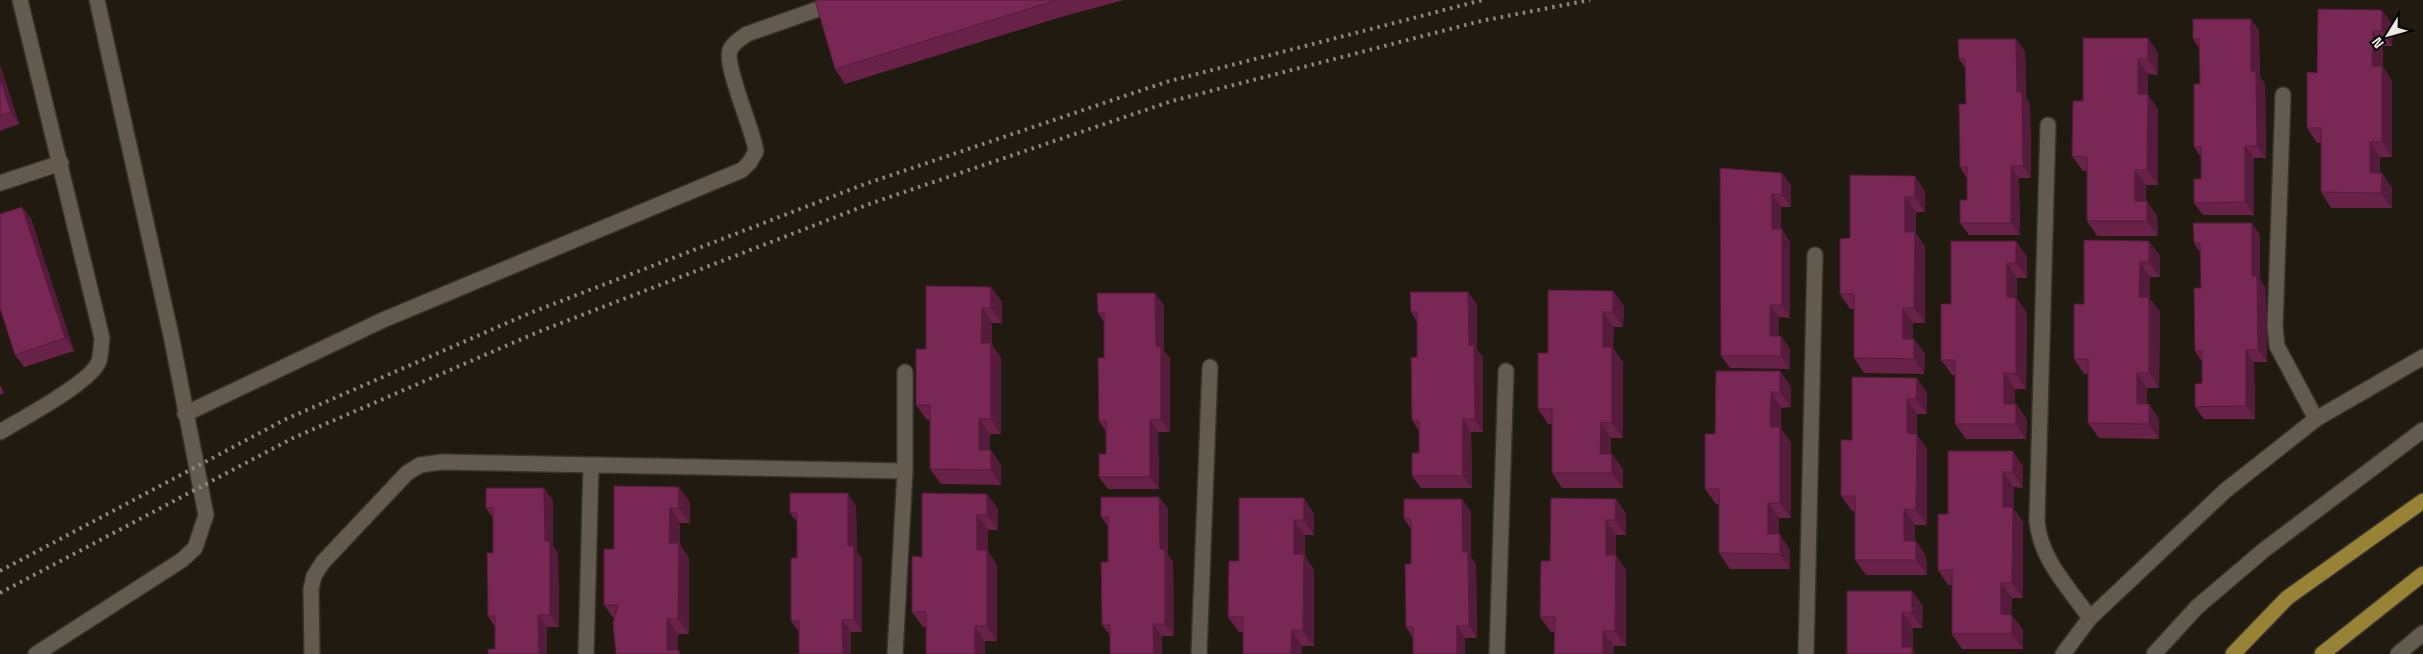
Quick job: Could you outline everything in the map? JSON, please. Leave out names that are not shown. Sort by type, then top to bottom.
[{"type":"main road","points":[[2233,654],[2287,598],[2423,501]]},
{"type":"main road","points":[[2322,654],[2423,574]]},
{"type":"street","points":[[0,432],[92,373],[99,361],[102,338],[20,0]]},
{"type":"street","points":[[36,654],[182,560],[194,548],[206,515],[172,340],[97,0]]},
{"type":"street","points":[[185,414],[383,320],[742,170],[750,162],[756,151],[730,66],[730,50],[737,41],[747,34],[844,0]]},
{"type":"street","points":[[2283,96],[2275,327],[2277,346],[2316,419]]},
{"type":"street","points":[[2048,125],[2037,511],[2038,538],[2046,555],[2090,618]]},
{"type":"street","points":[[0,183],[61,163]]},
{"type":"street","points":[[1806,654],[1815,256]]},
{"type":"street","points":[[2063,654],[2090,618],[2208,505],[2316,419],[2423,357]]},
{"type":"street","points":[[1199,654],[1210,367]]},
{"type":"street","points":[[1497,654],[1506,371]]},
{"type":"street","points":[[894,654],[905,471],[905,372]]},
{"type":"street","points":[[2154,654],[2197,607],[2264,550],[2423,430]]},
{"type":"street","points":[[312,654],[311,589],[314,576],[323,562],[407,472],[420,465],[442,462],[905,471]]},
{"type":"street","points":[[586,654],[592,466]]},
{"type":"street","points":[[2398,654],[2423,633]]},
{"type":"building","points":[[815,0],[1057,0],[835,69]]},
{"type":"building","points":[[2318,9],[2382,10],[2382,31],[2373,31],[2372,66],[2382,66],[2382,142],[2370,142],[2370,173],[2382,173],[2381,193],[2321,192],[2321,128],[2307,128],[2307,72],[2317,73]]},
{"type":"building","points":[[2193,19],[2251,19],[2251,71],[2256,71],[2257,146],[2245,146],[2245,202],[2194,203],[2194,179],[2201,179],[2201,147],[2194,147],[2194,84],[2200,84],[2199,39],[2193,39]]},
{"type":"building","points":[[2083,38],[2148,38],[2148,59],[2138,59],[2138,94],[2148,94],[2147,170],[2135,170],[2135,201],[2147,201],[2147,221],[2087,221],[2087,157],[2072,156],[2073,101],[2083,101]]},
{"type":"building","points":[[1958,39],[2016,39],[2017,92],[2022,92],[2023,166],[2011,166],[2011,223],[1960,223],[1960,200],[1967,200],[1967,167],[1960,167],[1959,104],[1966,104],[1965,59],[1959,59]]},
{"type":"building","points":[[0,79],[11,112],[0,116]]},
{"type":"building","points":[[1720,168],[1782,173],[1782,195],[1772,194],[1772,229],[1782,229],[1782,305],[1770,305],[1770,336],[1781,336],[1781,356],[1721,356]]},
{"type":"building","points":[[1850,175],[1915,176],[1915,197],[1905,197],[1905,232],[1915,232],[1914,308],[1903,308],[1903,339],[1914,339],[1914,359],[1854,358],[1854,294],[1840,294],[1840,239],[1850,238]]},
{"type":"building","points":[[22,207],[65,338],[15,355],[0,308],[0,214]]},
{"type":"building","points":[[2193,223],[2252,223],[2252,276],[2257,276],[2258,350],[2246,350],[2246,406],[2195,407],[2195,384],[2202,383],[2202,351],[2195,351],[2194,288],[2201,288],[2200,243],[2194,243]]},
{"type":"building","points":[[2084,240],[2149,241],[2149,262],[2140,262],[2139,297],[2149,297],[2149,373],[2137,373],[2137,404],[2149,404],[2149,424],[2088,423],[2088,359],[2074,359],[2074,304],[2084,304]]},
{"type":"building","points":[[1951,241],[2016,241],[2016,263],[2007,263],[2007,297],[2016,298],[2016,374],[2004,373],[2004,404],[2016,404],[2016,424],[1955,424],[1955,360],[1941,360],[1941,304],[1951,304]]},
{"type":"building","points":[[926,286],[991,287],[991,308],[982,308],[981,343],[991,343],[991,419],[979,419],[979,450],[991,450],[991,470],[930,469],[930,405],[916,405],[916,349],[926,349]]},
{"type":"building","points":[[1548,290],[1613,291],[1613,312],[1603,312],[1603,347],[1612,347],[1612,423],[1601,422],[1600,454],[1612,454],[1612,473],[1552,473],[1552,409],[1538,409],[1538,353],[1548,353]]},
{"type":"building","points":[[1410,292],[1468,292],[1469,345],[1474,345],[1475,419],[1463,419],[1463,476],[1412,476],[1412,453],[1419,453],[1419,421],[1412,420],[1411,358],[1417,357],[1417,312],[1411,312]]},
{"type":"building","points":[[1097,293],[1155,293],[1156,346],[1161,346],[1161,420],[1150,420],[1150,477],[1099,477],[1099,454],[1106,454],[1106,421],[1099,421],[1098,358],[1104,358],[1104,313],[1098,313]]},
{"type":"building","points":[[1716,371],[1780,371],[1780,392],[1771,392],[1770,427],[1780,427],[1780,503],[1768,503],[1768,534],[1780,534],[1780,554],[1719,553],[1719,489],[1705,489],[1705,434],[1715,434]]},
{"type":"building","points":[[1852,377],[1917,378],[1916,399],[1907,399],[1907,433],[1917,434],[1916,510],[1904,509],[1904,541],[1916,541],[1916,560],[1855,560],[1855,496],[1841,496],[1841,440],[1852,440]]},
{"type":"building","points":[[1948,451],[2013,451],[2013,472],[2003,472],[2003,507],[2013,507],[2012,583],[2001,583],[2001,614],[2012,615],[2012,634],[1952,634],[1952,570],[1938,570],[1938,514],[1948,514]]},
{"type":"building","points":[[614,486],[679,487],[679,508],[670,508],[669,543],[679,543],[678,619],[667,619],[667,650],[679,650],[679,654],[616,654],[613,623],[618,605],[604,605],[604,549],[614,549]]},
{"type":"building","points":[[486,488],[544,488],[545,541],[550,541],[550,615],[538,615],[539,654],[488,654],[488,649],[495,649],[495,616],[488,616],[487,553],[493,553],[493,508],[486,508]]},
{"type":"building","points":[[790,493],[848,493],[848,546],[854,546],[854,620],[842,620],[843,654],[799,654],[799,621],[791,621],[791,558],[797,558],[797,513],[790,513]]},
{"type":"building","points":[[922,493],[987,494],[987,515],[977,515],[977,550],[987,550],[987,626],[975,626],[975,654],[926,654],[926,612],[912,612],[912,556],[922,557]]},
{"type":"building","points":[[1101,497],[1159,497],[1160,549],[1165,549],[1165,624],[1153,624],[1154,654],[1110,654],[1110,625],[1102,625],[1101,562],[1108,562],[1108,517],[1101,517]]},
{"type":"building","points":[[1239,498],[1304,498],[1304,520],[1294,520],[1294,554],[1304,554],[1303,631],[1292,630],[1291,654],[1243,654],[1243,617],[1228,617],[1229,561],[1239,561]]},
{"type":"building","points":[[1551,498],[1616,499],[1615,520],[1606,520],[1606,555],[1616,555],[1615,631],[1603,631],[1603,654],[1554,654],[1555,617],[1540,617],[1541,561],[1550,561]]},
{"type":"building","points":[[1404,499],[1462,499],[1463,552],[1468,552],[1469,626],[1457,626],[1457,654],[1413,654],[1413,627],[1406,627],[1405,564],[1411,564],[1411,519],[1404,519]]},
{"type":"building","points":[[1847,591],[1912,591],[1912,613],[1902,612],[1902,647],[1912,647],[1912,654],[1847,654]]},
{"type":"railway","points":[[0,571],[284,420],[530,313],[865,184],[1166,82],[1483,0]]},
{"type":"railway","points":[[0,593],[293,438],[538,332],[872,203],[1172,101],[1481,21],[1590,0]]}]
